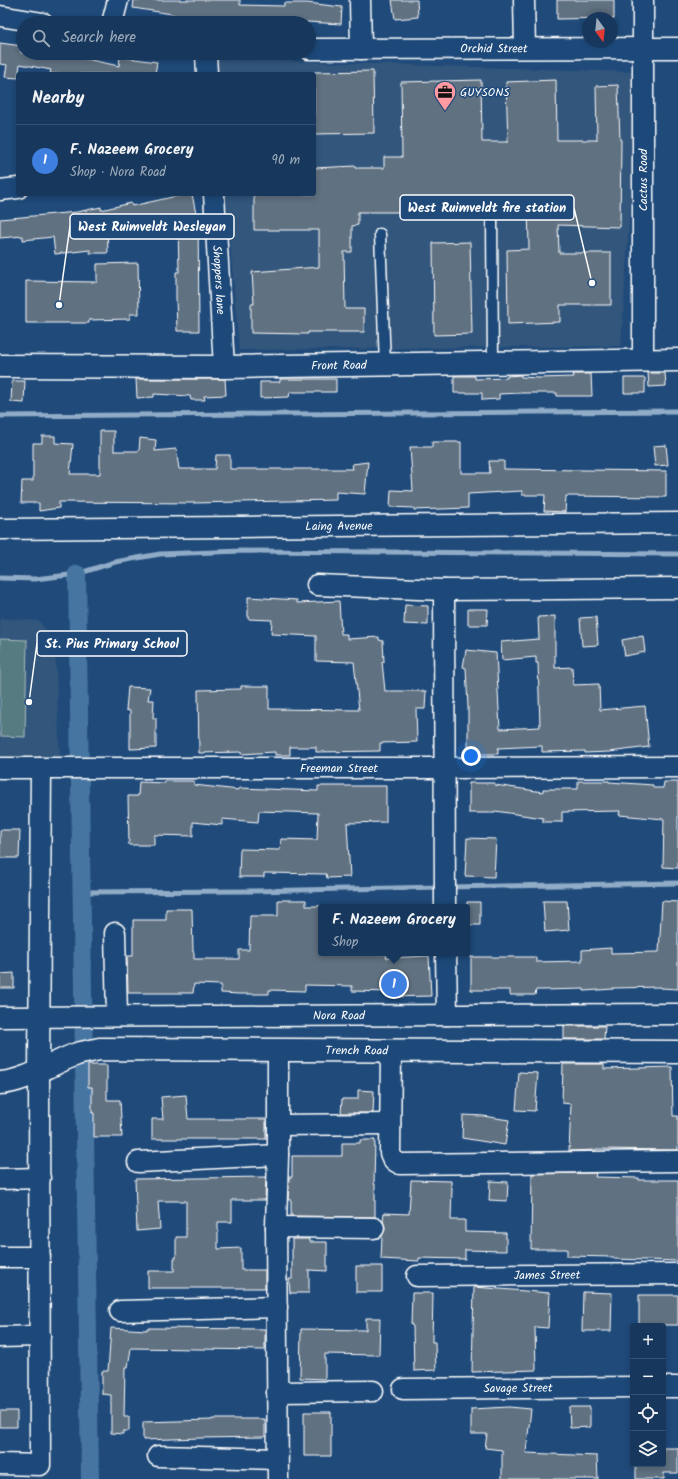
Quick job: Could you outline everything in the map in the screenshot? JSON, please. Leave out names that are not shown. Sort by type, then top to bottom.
[{"type":"street","points":[[114,16],[118,0]]},
{"type":"street","points":[[360,0],[361,49]]},
{"type":"street","points":[[524,0],[525,48]]},
{"type":"street","name":"Cactus Road","points":[[643,0],[643,360]]},
{"type":"street","points":[[0,16],[16,19]]},
{"type":"street","name":"Orchid Street","points":[[316,49],[678,48]]},
{"type":"street","points":[[207,60],[208,72]]},
{"type":"street","points":[[0,190],[16,188]]},
{"type":"street","name":"Shoppers lane","points":[[214,196],[224,366]]},
{"type":"street","name":"Front Road","points":[[0,366],[224,366],[678,360]]},
{"type":"street","name":"Laing Avenue","points":[[0,529],[678,523]]},
{"type":"street","points":[[317,585],[444,590],[678,588]]},
{"type":"street","points":[[444,590],[446,904]]},
{"type":"street","name":"Freeman Street","points":[[0,768],[678,767]]},
{"type":"street","points":[[0,1464],[40,1465],[41,768]]},
{"type":"street","points":[[115,933],[117,1016]]},
{"type":"street","points":[[446,956],[446,1015]]},
{"type":"street","name":"Nora Road","points":[[0,1017],[678,1014]]},
{"type":"street","name":"Trench Road","points":[[0,1082],[7,1082],[40,1071],[76,1055],[99,1049],[678,1052]]},
{"type":"street","points":[[278,1050],[276,1227],[278,1479]]},
{"type":"street","points":[[391,1051],[390,1153],[391,1158],[394,1161],[408,1164],[678,1161]]},
{"type":"street","points":[[278,1125],[390,1124]]},
{"type":"street","points":[[138,1162],[278,1155]]},
{"type":"street","points":[[0,1179],[40,1178]]},
{"type":"street","points":[[276,1227],[374,1228]]},
{"type":"street","points":[[0,1257],[40,1256]]},
{"type":"street","name":"James Street","points":[[417,1276],[678,1274]]},
{"type":"street","points":[[120,1311],[277,1308]]},
{"type":"street","points":[[0,1336],[40,1336]]},
{"type":"street","name":"Savage Street","points":[[403,1389],[630,1387]]},
{"type":"street","points":[[666,1387],[678,1387]]},
{"type":"street","points":[[277,1392],[373,1391]]},
{"type":"street","points":[[158,1456],[278,1459]]},
{"type":"lane","points":[[492,220],[494,362]]},
{"type":"lane","points":[[380,234],[385,364]]},
{"type":"shaded area","points":[[215,60],[639,72],[621,346],[239,350],[226,196],[316,196],[316,72],[216,72]]},
{"type":"shaded area","points":[[0,618],[39,621],[48,633],[55,647],[60,757],[0,757]]},
{"type":"green space","points":[[0,639],[27,640],[25,737],[0,736]]},
{"type":"building","points":[[134,0],[240,0],[240,5],[284,6],[284,3],[307,3],[342,7],[341,24],[316,23],[316,16],[182,16],[133,8]]},
{"type":"building","points":[[392,0],[417,0],[418,17],[395,19]]},
{"type":"building","points":[[557,0],[614,0],[614,12],[582,12],[582,19],[557,19]]},
{"type":"building","points":[[0,43],[16,45],[16,60],[91,60],[119,66],[120,60],[142,60],[157,62],[155,72],[50,72],[51,70],[20,64],[19,72],[16,72],[16,78],[5,77],[7,65],[0,64]]},
{"type":"building","points":[[373,71],[374,133],[316,134],[316,72],[314,72]]},
{"type":"building","points":[[481,80],[482,142],[508,142],[506,82],[556,80],[557,140],[597,140],[596,86],[618,85],[621,140],[620,227],[558,225],[559,253],[611,253],[611,305],[560,305],[560,322],[508,324],[507,250],[529,249],[528,203],[482,199],[482,205],[402,205],[402,212],[358,212],[358,225],[352,226],[352,252],[344,252],[345,309],[364,309],[364,332],[308,332],[308,334],[251,333],[251,304],[254,304],[252,272],[319,267],[319,230],[254,230],[254,196],[316,196],[316,168],[356,166],[356,168],[384,168],[384,157],[402,157],[401,82]]},
{"type":"building","points":[[177,196],[192,196],[196,214],[198,214],[199,331],[177,331],[176,272],[179,272],[178,223],[158,228],[155,216],[107,226],[108,253],[90,253],[90,250],[55,254],[53,237],[23,240],[23,236],[0,238],[0,219],[77,212],[101,207],[101,210],[131,203],[132,206]]},
{"type":"building","points":[[470,242],[472,334],[434,335],[433,243]]},
{"type":"building","points":[[138,263],[139,314],[130,314],[130,319],[89,320],[89,323],[26,323],[26,281],[97,282],[97,264]]},
{"type":"building","points":[[648,373],[665,373],[666,386],[649,387]]},
{"type":"building","points":[[573,374],[591,374],[592,396],[557,396],[557,393],[521,393],[499,394],[499,399],[482,400],[482,393],[454,393],[454,376],[475,376],[475,379],[507,378],[507,376],[521,375],[521,377],[539,378],[574,377]]},
{"type":"building","points":[[624,378],[645,378],[645,393],[624,393]]},
{"type":"building","points":[[136,379],[225,379],[226,395],[204,396],[205,400],[191,400],[190,396],[154,394],[154,397],[137,398]]},
{"type":"building","points":[[280,379],[336,379],[336,392],[290,392],[289,397],[260,398],[260,382],[280,382]]},
{"type":"building","points":[[12,381],[25,381],[24,403],[11,402]]},
{"type":"building","points":[[100,431],[114,431],[114,451],[139,451],[140,438],[156,440],[155,451],[176,449],[179,469],[215,469],[216,455],[230,455],[230,469],[353,469],[352,464],[368,462],[365,494],[336,492],[336,500],[193,503],[59,502],[59,508],[39,511],[39,503],[21,503],[22,481],[33,481],[33,443],[42,443],[42,436],[55,436],[55,443],[73,444],[70,474],[100,474]]},
{"type":"building","points":[[432,442],[461,442],[461,473],[490,473],[489,461],[504,461],[504,469],[666,471],[666,497],[566,496],[565,512],[544,511],[545,495],[522,495],[522,491],[468,494],[468,508],[414,510],[414,508],[390,507],[391,490],[413,491],[410,447],[432,447]]},
{"type":"building","points":[[666,445],[668,465],[655,466],[653,446]]},
{"type":"building","points":[[248,597],[297,600],[297,603],[339,601],[341,634],[347,634],[347,639],[379,637],[379,640],[383,641],[384,662],[382,662],[385,691],[426,691],[425,709],[416,709],[417,742],[380,743],[380,751],[316,752],[316,747],[290,747],[290,755],[275,755],[275,752],[241,754],[241,752],[199,753],[198,690],[241,689],[241,686],[269,686],[269,709],[359,710],[354,662],[316,661],[316,636],[271,634],[272,620],[248,619]]},
{"type":"building","points":[[405,605],[428,606],[428,625],[404,624]]},
{"type":"building","points":[[468,609],[488,609],[487,625],[468,625]]},
{"type":"building","points":[[555,616],[555,668],[572,667],[573,685],[599,684],[600,710],[645,706],[649,747],[609,752],[585,753],[585,751],[542,752],[542,746],[498,748],[498,754],[468,754],[466,668],[463,667],[466,650],[496,653],[500,729],[540,727],[538,663],[536,663],[536,657],[502,660],[501,642],[539,639],[538,617]]},
{"type":"building","points":[[596,617],[598,645],[582,646],[580,618]]},
{"type":"building","points":[[643,636],[645,652],[625,656],[622,640]]},
{"type":"building","points":[[128,687],[150,688],[148,700],[154,700],[153,718],[156,718],[156,748],[130,749],[130,711],[126,710]]},
{"type":"building","points":[[165,781],[194,781],[194,785],[239,790],[239,788],[318,791],[318,786],[386,786],[386,822],[347,823],[350,877],[327,878],[326,874],[264,873],[264,877],[239,877],[240,849],[280,850],[281,839],[317,840],[318,813],[259,811],[258,822],[222,819],[222,825],[193,822],[193,836],[154,835],[154,845],[129,845],[128,796],[138,796],[139,782],[165,783]]},
{"type":"building","points":[[578,781],[609,781],[653,785],[653,788],[663,788],[664,782],[678,782],[678,868],[663,867],[664,819],[619,815],[620,811],[562,812],[562,822],[543,822],[543,818],[495,811],[495,813],[469,813],[469,783],[495,783],[495,785],[543,792],[543,789],[578,789]]},
{"type":"building","points":[[0,830],[20,830],[19,858],[0,858]]},
{"type":"building","points":[[467,838],[496,839],[494,877],[465,876]]},
{"type":"building","points":[[278,900],[306,900],[306,906],[318,906],[318,956],[386,956],[386,958],[429,956],[431,996],[389,997],[389,992],[352,991],[352,986],[305,985],[305,991],[269,990],[269,994],[221,993],[221,985],[194,984],[193,993],[128,993],[127,956],[133,956],[133,920],[166,920],[166,909],[192,909],[194,959],[239,959],[239,950],[249,950],[250,916],[278,916]]},
{"type":"building","points":[[543,901],[567,901],[569,930],[545,932]]},
{"type":"building","points":[[662,901],[678,902],[678,989],[661,987],[613,988],[584,991],[584,989],[536,990],[535,995],[510,995],[510,990],[471,990],[471,957],[536,957],[536,962],[582,961],[582,950],[611,948],[611,953],[659,952]]},
{"type":"building","points":[[467,902],[480,902],[480,925],[470,925],[470,904],[467,904]]},
{"type":"building","points":[[14,973],[14,988],[0,988],[0,974]]},
{"type":"building","points":[[564,1026],[605,1026],[604,1039],[564,1039]]},
{"type":"building","points":[[563,1064],[604,1064],[604,1069],[672,1067],[673,1116],[678,1116],[678,1150],[596,1149],[569,1151],[571,1104],[562,1103]]},
{"type":"building","points":[[88,1065],[107,1065],[107,1100],[120,1100],[122,1137],[94,1137],[92,1087],[88,1087]]},
{"type":"building","points":[[519,1072],[538,1073],[535,1111],[516,1110]]},
{"type":"building","points":[[358,1090],[374,1091],[373,1113],[341,1113],[342,1099],[358,1099]]},
{"type":"building","points":[[186,1095],[188,1119],[266,1119],[266,1139],[152,1139],[152,1119],[163,1119],[161,1097]]},
{"type":"building","points":[[463,1115],[509,1120],[505,1145],[462,1138]]},
{"type":"building","points":[[360,1140],[375,1140],[375,1217],[291,1216],[291,1200],[288,1200],[289,1177],[292,1177],[292,1156],[342,1156],[342,1143],[360,1143]]},
{"type":"building","points":[[596,1173],[595,1177],[639,1178],[639,1180],[678,1180],[678,1261],[567,1256],[567,1249],[531,1249],[532,1174]]},
{"type":"building","points":[[266,1177],[265,1200],[232,1200],[232,1222],[218,1222],[218,1249],[241,1248],[241,1270],[265,1270],[265,1288],[148,1288],[148,1271],[174,1271],[174,1258],[176,1258],[176,1237],[186,1237],[186,1201],[158,1201],[160,1229],[137,1231],[135,1179]]},
{"type":"building","points":[[411,1180],[451,1181],[451,1220],[465,1220],[465,1232],[506,1233],[506,1251],[465,1250],[465,1259],[419,1258],[419,1261],[381,1259],[382,1236],[385,1229],[383,1221],[384,1213],[409,1214]]},
{"type":"building","points":[[490,1181],[508,1182],[507,1201],[489,1200]]},
{"type":"building","points":[[292,1239],[309,1239],[309,1242],[327,1242],[327,1271],[309,1270],[309,1293],[290,1293],[289,1279],[292,1279]]},
{"type":"building","points":[[356,1266],[382,1266],[382,1292],[356,1292]]},
{"type":"building","points":[[474,1287],[550,1293],[548,1328],[535,1327],[536,1370],[472,1372]]},
{"type":"building","points":[[583,1292],[612,1293],[611,1331],[582,1331]]},
{"type":"building","points":[[412,1293],[433,1293],[432,1342],[435,1342],[436,1370],[414,1371],[413,1326],[411,1325]]},
{"type":"building","points":[[639,1295],[678,1295],[678,1325],[666,1325],[666,1323],[639,1323]]},
{"type":"building","points":[[366,1318],[380,1318],[379,1355],[325,1354],[325,1379],[300,1378],[301,1329],[366,1330]]},
{"type":"building","points":[[111,1328],[147,1330],[147,1328],[265,1329],[265,1350],[131,1348],[128,1367],[125,1367],[124,1417],[129,1417],[129,1431],[123,1431],[123,1434],[111,1433],[111,1395],[102,1394],[102,1371],[108,1371]]},
{"type":"building","points":[[509,1407],[531,1409],[526,1453],[597,1456],[598,1479],[502,1479],[502,1450],[485,1448],[487,1434],[471,1434],[471,1409]]},
{"type":"building","points":[[569,1407],[590,1407],[590,1427],[570,1428]]},
{"type":"building","points":[[0,1411],[17,1411],[17,1427],[0,1427]]},
{"type":"building","points":[[304,1412],[331,1412],[331,1456],[304,1456]]},
{"type":"building","points":[[212,1419],[265,1419],[265,1437],[143,1440],[143,1422]]},
{"type":"building","points":[[666,1448],[678,1448],[678,1473],[664,1473],[664,1479],[636,1479],[636,1467],[666,1467]]},
{"type":"waterway","points":[[0,416],[678,411]]},
{"type":"waterway","points":[[0,578],[35,579],[77,574],[115,562],[160,554],[242,551],[678,554]]},
{"type":"waterway","points":[[77,574],[90,1479]]},
{"type":"waterway","points":[[449,887],[678,883]]},
{"type":"waterway","points":[[82,892],[252,891],[441,887]]},
{"type":"place","name":"GUYSONS","points":[[445,112]]},
{"type":"place","name":"West Ruimveldt fire station","points":[[592,283]]},
{"type":"place","name":"West Ruimveldt Wesleyan","points":[[59,305]]},
{"type":"place","name":"St. Pius Primary School","points":[[29,702]]},
{"type":"place","name":"F. Nazeem Grocery","points":[[394,984]]}]
